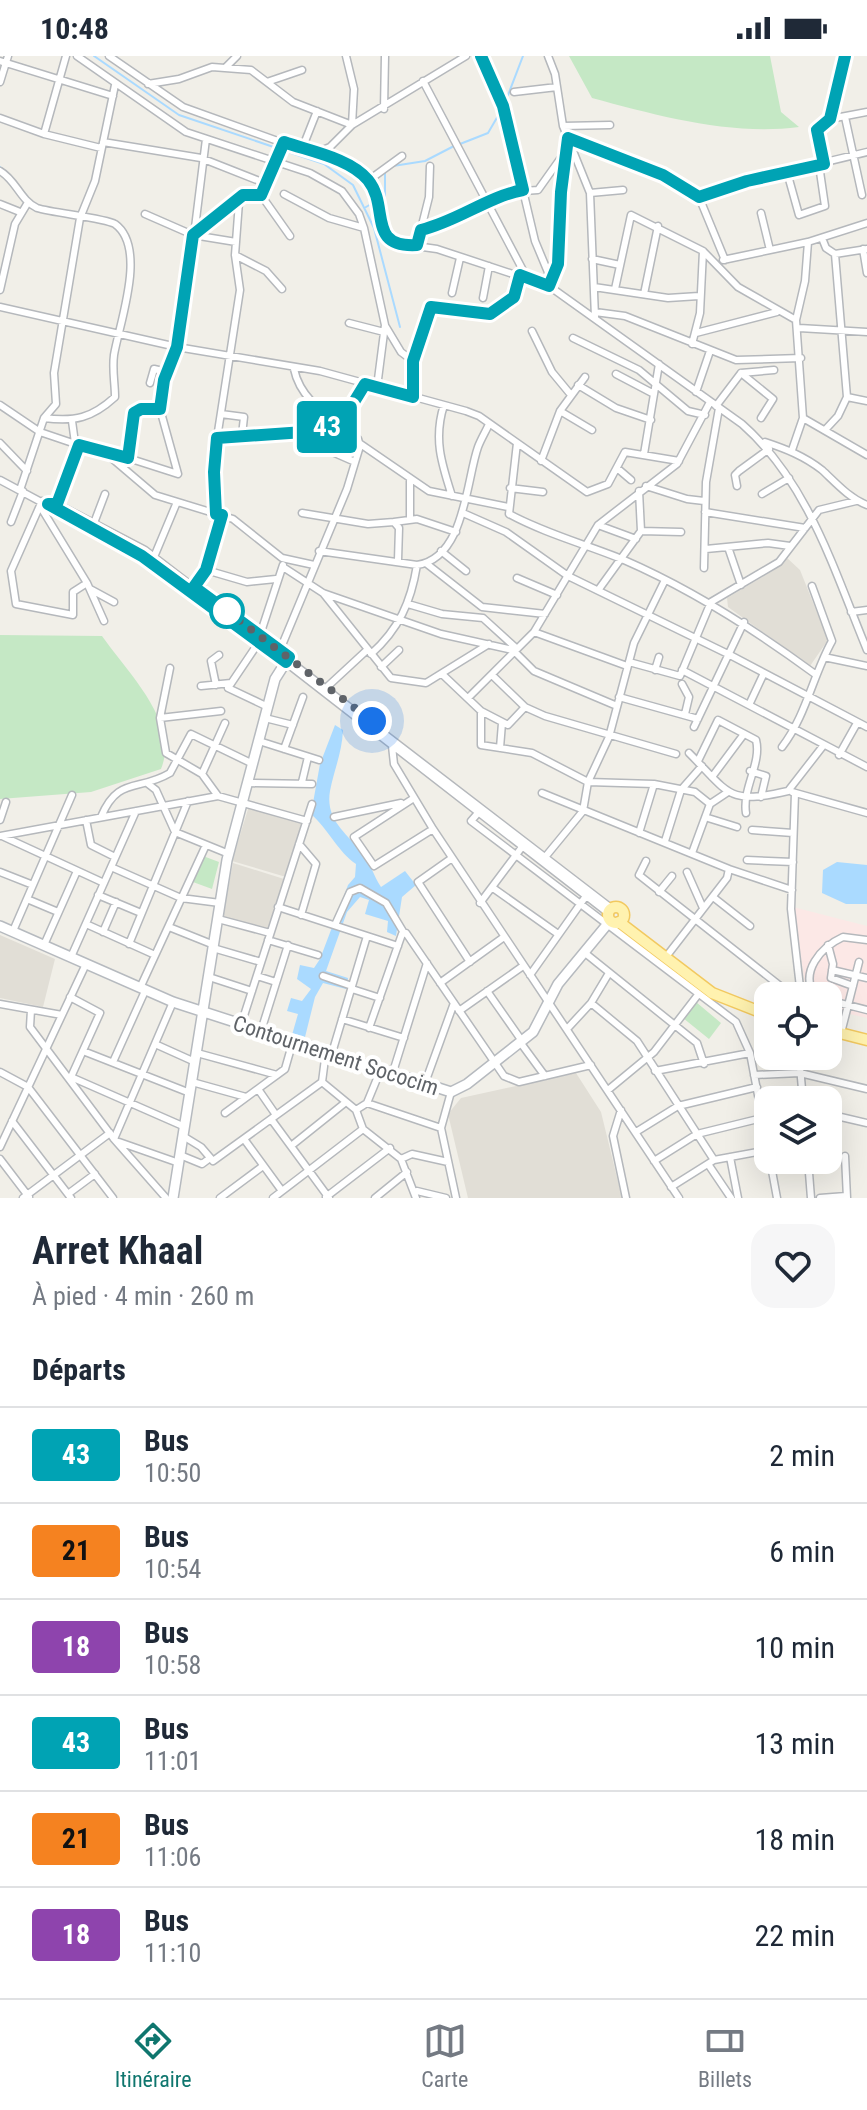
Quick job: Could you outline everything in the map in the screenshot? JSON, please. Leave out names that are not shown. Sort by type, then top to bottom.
[{"type":"main road","points":[[613,918],[669,953],[714,987],[754,1003]]},
{"type":"main road","points":[[613,918],[712,993],[754,1010]]},
{"type":"main road","points":[[842,1030],[867,1033]]},
{"type":"main road","points":[[842,1030],[867,1040]]},
{"type":"street","points":[[44,134],[66,56]]},
{"type":"street","points":[[77,56],[169,123],[206,139],[278,160],[342,191],[359,214],[364,228],[384,328],[377,387]]},
{"type":"street","points":[[109,56],[147,84],[200,115],[350,167],[369,180],[388,239],[399,246],[417,245],[549,286],[595,314],[761,441],[789,478],[811,518],[867,650]]},
{"type":"street","points":[[120,64],[123,56]]},
{"type":"street","points":[[226,67],[237,56]]},
{"type":"street","points":[[346,56],[354,89],[352,125]]},
{"type":"street","points":[[384,109],[385,56]]},
{"type":"street","points":[[316,153],[330,147],[352,125],[384,109],[466,56]]},
{"type":"street","points":[[481,56],[503,106],[535,241],[550,277]]},
{"type":"street","points":[[549,56],[563,126],[590,193],[595,314]]},
{"type":"street","points":[[830,119],[845,56]]},
{"type":"street","points":[[0,82],[5,60],[113,96]]},
{"type":"street","points":[[147,84],[179,79],[205,69],[226,67],[251,70],[293,102],[352,125]]},
{"type":"street","points":[[267,82],[302,70]]},
{"type":"street","points":[[413,397],[413,361],[431,307],[484,314],[495,312],[514,297],[523,276],[423,81]]},
{"type":"street","points":[[11,522],[44,418],[56,404],[54,373],[80,218],[95,181],[115,85]]},
{"type":"street","points":[[514,92],[557,87]]},
{"type":"street","points":[[302,149],[317,111]]},
{"type":"street","points":[[787,172],[799,215],[825,206],[817,130],[830,119],[867,112]]},
{"type":"street","points":[[845,117],[862,195]]},
{"type":"street","points":[[0,118],[44,134],[201,158],[267,184]]},
{"type":"street","points":[[563,126],[610,125]]},
{"type":"street","points":[[549,286],[550,277],[558,264],[568,138]]},
{"type":"street","points":[[568,138],[663,175],[699,197],[725,260]]},
{"type":"street","points":[[0,405],[40,432],[178,474],[160,409],[167,372],[177,347],[206,139]]},
{"type":"street","points":[[261,195],[283,145]]},
{"type":"street","points":[[421,230],[523,190],[539,190],[565,152]]},
{"type":"street","points":[[699,197],[747,181],[867,152]]},
{"type":"street","points":[[369,180],[402,156]]},
{"type":"street","points":[[417,245],[429,197],[430,166]]},
{"type":"street","points":[[0,171],[8,176],[27,204],[112,223],[125,239],[129,285],[112,376],[115,397],[99,412],[72,421],[44,418]]},
{"type":"street","points":[[590,193],[623,190]]},
{"type":"street","points":[[284,194],[317,212],[364,228]]},
{"type":"street","points":[[193,235],[240,197],[261,195]]},
{"type":"street","points":[[261,195],[290,236]]},
{"type":"street","points":[[192,590],[206,570],[219,515],[214,472],[240,290],[235,255],[240,197]]},
{"type":"street","points":[[0,204],[20,212]]},
{"type":"street","points":[[0,290],[20,212],[27,204]]},
{"type":"street","points":[[761,213],[770,250]]},
{"type":"street","points":[[145,214],[193,235],[236,242]]},
{"type":"street","points":[[615,289],[631,215],[703,251],[738,287],[777,312],[796,320]]},
{"type":"street","points":[[715,262],[808,242],[867,225]]},
{"type":"street","points":[[644,294],[658,226]]},
{"type":"street","points":[[840,233],[846,252]]},
{"type":"street","points":[[822,238],[826,248],[835,254],[865,249],[867,273]]},
{"type":"street","points":[[792,450],[803,418],[799,328],[796,320],[804,291],[808,242]]},
{"type":"street","points":[[692,344],[696,333],[703,251]]},
{"type":"street","points":[[825,430],[838,416],[847,397],[844,330],[835,254]]},
{"type":"street","points":[[235,255],[266,271],[282,289]]},
{"type":"street","points":[[452,293],[460,258]]},
{"type":"street","points":[[592,259],[620,265]]},
{"type":"street","points":[[483,298],[489,266]]},
{"type":"street","points":[[594,287],[668,298],[699,296]]},
{"type":"street","points":[[0,307],[231,358],[320,371],[479,416],[587,492],[608,484],[625,452],[679,461]]},
{"type":"street","points":[[696,333],[777,312]]},
{"type":"street","points":[[595,314],[625,316],[736,360],[801,358]]},
{"type":"street","points":[[349,323],[384,328],[401,352],[413,361]]},
{"type":"street","points":[[799,328],[867,332]]},
{"type":"street","points":[[532,331],[552,372],[571,395]]},
{"type":"street","points":[[573,338],[639,370],[688,411],[705,415]]},
{"type":"street","points":[[696,392],[710,351]]},
{"type":"street","points":[[644,454],[659,364]]},
{"type":"street","points":[[150,383],[154,369],[167,372]]},
{"type":"street","points":[[294,369],[298,385],[308,401],[410,481],[429,491],[508,507]]},
{"type":"street","points":[[468,698],[534,632],[598,525],[639,491],[668,473],[679,461],[705,415],[741,373],[774,370]]},
{"type":"street","points":[[741,373],[773,399],[761,418]]},
{"type":"street","points":[[616,374],[654,394]]},
{"type":"street","points":[[541,461],[560,411],[585,377]]},
{"type":"street","points":[[217,438],[304,432],[340,425],[365,384]]},
{"type":"street","points":[[578,385],[616,408],[651,420]]},
{"type":"street","points":[[847,397],[867,401]]},
{"type":"street","points":[[444,405],[438,436],[440,466],[452,496]]},
{"type":"street","points":[[704,568],[704,501],[715,405]]},
{"type":"street","points":[[128,458],[134,413],[141,409],[160,409]]},
{"type":"street","points":[[560,411],[592,430]]},
{"type":"street","points":[[221,414],[244,417],[242,435]]},
{"type":"street","points":[[803,418],[867,455]]},
{"type":"street","points":[[57,504],[77,444],[72,421]]},
{"type":"street","points":[[319,551],[427,564],[456,532],[467,499],[477,448],[489,424]]},
{"type":"street","points":[[304,432],[323,448],[355,462]]},
{"type":"street","points":[[761,441],[792,450],[819,467],[856,501],[867,505]]},
{"type":"street","points":[[0,443],[27,471]]},
{"type":"street","points":[[280,650],[355,462],[359,443]]},
{"type":"street","points":[[517,443],[509,514],[546,534],[622,559],[711,602],[815,674]]},
{"type":"street","points":[[737,486],[735,475],[769,449]]},
{"type":"street","points":[[108,455],[155,495],[244,526],[282,558],[314,565]]},
{"type":"street","points":[[617,468],[631,480]]},
{"type":"street","points":[[762,494],[789,478]]},
{"type":"street","points":[[0,480],[133,550],[192,590],[327,687],[546,856],[697,996],[736,1022],[750,1053],[757,1086]]},
{"type":"street","points":[[410,481],[410,519]]},
{"type":"street","points":[[646,486],[704,501]]},
{"type":"street","points":[[510,488],[543,492]]},
{"type":"street","points":[[599,589],[641,531],[639,491]]},
{"type":"street","points":[[94,523],[105,494]]},
{"type":"street","points":[[534,632],[628,664],[678,677],[711,602],[779,562],[819,510],[856,501]]},
{"type":"street","points":[[154,557],[177,502]]},
{"type":"street","points":[[43,503],[57,504],[154,557],[192,590]]},
{"type":"street","points":[[43,503],[104,621]]},
{"type":"street","points":[[43,503],[12,566],[16,604],[71,616],[75,614],[73,592]]},
{"type":"street","points":[[705,512],[805,528]]},
{"type":"street","points":[[302,513],[368,524],[410,519],[456,532]]},
{"type":"street","points":[[463,513],[506,532],[568,576],[730,655],[867,727]]},
{"type":"street","points":[[394,522],[399,528],[398,560]]},
{"type":"street","points":[[598,525],[636,539]]},
{"type":"street","points":[[641,531],[681,532]]},
{"type":"street","points":[[538,552],[546,534]]},
{"type":"street","points":[[706,549],[768,543],[790,546]]},
{"type":"street","points":[[728,547],[741,585]]},
{"type":"street","points":[[441,551],[466,571]]},
{"type":"street","points":[[268,707],[229,689],[259,639],[276,579],[283,567],[282,558]]},
{"type":"street","points":[[427,564],[482,607],[545,614]]},
{"type":"street","points":[[327,687],[402,619],[417,565]]},
{"type":"street","points":[[283,567],[307,586],[323,593],[441,634],[515,649]]},
{"type":"street","points":[[206,570],[247,582],[276,579]]},
{"type":"street","points":[[517,578],[557,595]]},
{"type":"street","points":[[546,856],[583,811],[588,782],[609,737],[628,664],[646,615],[665,580]]},
{"type":"street","points":[[62,590],[73,592],[88,586]]},
{"type":"street","points":[[88,586],[114,602]]},
{"type":"street","points":[[782,747],[809,697],[815,674],[832,641],[812,586]]},
{"type":"street","points":[[323,593],[391,678],[422,684],[489,644]]},
{"type":"street","points":[[408,604],[442,614],[483,618],[534,671],[617,706]]},
{"type":"street","points":[[851,612],[867,610]]},
{"type":"street","points":[[619,697],[685,714],[696,723],[716,687],[744,622]]},
{"type":"street","points":[[259,639],[280,650],[392,746],[613,918]]},
{"type":"street","points":[[381,667],[399,650]]},
{"type":"street","points":[[216,685],[211,661],[219,655]]},
{"type":"street","points":[[655,670],[659,657]]},
{"type":"street","points":[[824,657],[867,666]]},
{"type":"street","points":[[173,1198],[229,854],[275,679],[288,660]]},
{"type":"street","points":[[170,668],[160,718],[167,755],[180,759],[202,774],[218,796]]},
{"type":"street","points":[[682,670],[867,767]]},
{"type":"street","points":[[749,705],[764,673]]},
{"type":"street","points":[[442,674],[481,711],[502,723],[510,724],[525,707]]},
{"type":"street","points":[[493,676],[525,707],[609,737],[676,754]]},
{"type":"street","points":[[201,686],[231,683]]},
{"type":"street","points":[[682,684],[689,697],[685,714]]},
{"type":"street","points":[[284,749],[303,697]]},
{"type":"street","points":[[160,718],[221,711]]},
{"type":"street","points":[[481,711],[479,743],[532,753],[588,782],[654,784],[703,796],[710,804]]},
{"type":"street","points":[[265,718],[293,725]]},
{"type":"street","points":[[665,841],[681,790],[700,763],[718,720],[758,742],[744,799],[746,813]]},
{"type":"street","points":[[202,774],[225,723]]},
{"type":"street","points":[[500,748],[502,723]]},
{"type":"street","points":[[839,755],[857,723]]},
{"type":"street","points":[[101,817],[110,796],[134,784],[147,783],[170,773],[191,734],[253,764]]},
{"type":"street","points":[[712,777],[744,734]]},
{"type":"street","points":[[259,741],[319,760]]},
{"type":"street","points":[[392,746],[394,764],[411,800],[679,1198]]},
{"type":"street","points":[[799,982],[791,909],[792,792],[823,746]]},
{"type":"street","points":[[689,753],[728,792],[744,799],[792,792],[867,813]]},
{"type":"street","points":[[302,782],[308,757]]},
{"type":"street","points":[[750,771],[766,776],[761,797]]},
{"type":"street","points":[[147,783],[156,790],[175,832],[229,854]]},
{"type":"street","points":[[248,783],[312,784]]},
{"type":"street","points":[[639,833],[654,784]]},
{"type":"street","points":[[692,853],[708,818],[710,804],[728,792]]},
{"type":"street","points":[[542,793],[729,869],[792,890]]},
{"type":"street","points":[[13,931],[72,795]]},
{"type":"street","points":[[1,836],[218,796],[307,821]]},
{"type":"street","points":[[334,817],[411,800]]},
{"type":"street","points":[[411,800],[354,837],[374,866],[433,829]]},
{"type":"street","points":[[129,944],[188,801]]},
{"type":"street","points":[[0,820],[6,802]]},
{"type":"street","points":[[241,1025],[312,804]]},
{"type":"street","points":[[71,957],[136,811]]},
{"type":"street","points":[[478,813],[471,821],[579,906],[613,918]]},
{"type":"street","points":[[708,818],[737,827]]},
{"type":"street","points":[[86,820],[91,845],[115,857]]},
{"type":"street","points":[[752,830],[793,833]]},
{"type":"street","points":[[1,836],[104,883]]},
{"type":"street","points":[[299,844],[316,864],[301,915]]},
{"type":"street","points":[[113,1062],[155,955],[206,845]]},
{"type":"street","points":[[480,903],[522,847]]},
{"type":"street","points":[[452,858],[418,882],[470,962]]},
{"type":"street","points":[[747,860],[793,862]]},
{"type":"street","points":[[646,861],[638,874],[775,982]]},
{"type":"street","points":[[111,867],[181,898],[221,903]]},
{"type":"street","points":[[669,953],[713,897],[729,869]]},
{"type":"street","points":[[44,945],[77,871]]},
{"type":"street","points":[[0,872],[33,885]]},
{"type":"street","points":[[687,872],[703,908]]},
{"type":"street","points":[[659,892],[672,876]]},
{"type":"street","points":[[335,925],[350,892],[360,888],[386,903],[404,933],[511,1081],[591,1065]]},
{"type":"street","points":[[493,888],[558,934]]},
{"type":"street","points":[[98,895],[141,913]]},
{"type":"street","points":[[530,975],[586,896]]},
{"type":"street","points":[[713,897],[750,926]]},
{"type":"street","points":[[27,899],[58,912]]},
{"type":"street","points":[[103,932],[116,902]]},
{"type":"street","points":[[278,907],[398,946]]},
{"type":"street","name":"Contournement Sococim","points":[[0,926],[173,1002],[451,1092],[467,1084],[533,1032],[547,1000],[613,918]]},
{"type":"street","points":[[218,919],[318,955]]},
{"type":"street","points":[[86,924],[155,955]]},
{"type":"street","points":[[169,927],[261,962]]},
{"type":"street","points":[[369,1028],[404,933]]},
{"type":"street","points":[[71,1078],[130,1103],[184,1132],[213,1161],[322,1082],[367,936]]},
{"type":"street","points":[[440,983],[504,937]]},
{"type":"street","points":[[812,982],[810,973],[816,958],[828,945],[843,937],[867,940]]},
{"type":"street","points":[[261,1031],[288,945]]},
{"type":"street","points":[[828,945],[833,980],[853,986]]},
{"type":"street","points":[[585,953],[699,1045],[704,1064]]},
{"type":"street","points":[[842,1030],[859,962]]},
{"type":"street","points":[[393,1072],[427,963]]},
{"type":"street","points":[[0,1147],[86,964]]},
{"type":"street","points":[[459,1011],[523,966]]},
{"type":"street","points":[[832,970],[867,978]]},
{"type":"street","points":[[567,1029],[591,1003],[609,973]]},
{"type":"street","points":[[257,976],[276,982]]},
{"type":"street","points":[[323,976],[380,998]]},
{"type":"street","points":[[209,977],[252,991]]},
{"type":"street","points":[[487,991],[545,1076]]},
{"type":"street","points":[[608,1090],[647,1060],[697,996]]},
{"type":"street","points":[[70,997],[99,1011],[71,1078]]},
{"type":"street","points":[[0,1159],[27,1197],[81,1155],[113,1138],[173,1002]]},
{"type":"street","points":[[425,1083],[454,1003]]},
{"type":"street","points":[[591,1003],[632,1034],[697,1134],[731,1198]]},
{"type":"street","points":[[0,1004],[62,1015]]},
{"type":"street","points":[[842,1004],[867,1010]]},
{"type":"street","points":[[31,1010],[28,1024],[113,1138],[166,1198]]},
{"type":"street","points":[[342,1019],[404,1038]]},
{"type":"street","points":[[225,1113],[285,1069],[293,1041]]},
{"type":"street","points":[[155,1044],[196,1057],[277,1075]]},
{"type":"street","points":[[83,1051],[190,1093]]},
{"type":"street","points":[[655,1071],[750,1053]]},
{"type":"street","points":[[356,1110],[367,1103],[381,1069]]},
{"type":"street","points":[[800,1070],[801,1086]]},
{"type":"street","points":[[0,1072],[28,1087],[113,1198]]},
{"type":"street","points":[[754,1075],[800,1073],[867,1089]]},
{"type":"street","points":[[192,1082],[246,1097]]},
{"type":"street","points":[[322,1082],[356,1110],[363,1129],[401,1159],[416,1195],[446,1198]]},
{"type":"street","points":[[636,1132],[678,1106],[754,1088]]},
{"type":"street","points":[[258,1089],[291,1146],[328,1197],[390,1148]]},
{"type":"street","points":[[451,1092],[445,1104],[441,1128],[456,1198]]},
{"type":"street","points":[[291,1146],[346,1102]]},
{"type":"street","points":[[367,1103],[441,1128]]},
{"type":"street","points":[[621,1110],[613,1136],[626,1198]]},
{"type":"street","points":[[842,1117],[867,1123]]},
{"type":"street","points":[[654,1161],[697,1134],[754,1120]]},
{"type":"street","points":[[12,1121],[69,1196],[95,1174]]},
{"type":"street","points":[[273,1198],[363,1129]]},
{"type":"street","points":[[113,1138],[202,1164],[210,1158]]},
{"type":"street","points":[[244,1139],[282,1191]]},
{"type":"street","points":[[671,1187],[711,1162],[754,1152]]},
{"type":"street","points":[[401,1159],[412,1154],[448,1162]]},
{"type":"street","points":[[820,1198],[846,1197],[845,1156]]},
{"type":"street","points":[[730,1157],[738,1198]]},
{"type":"street","points":[[220,1198],[263,1166]]},
{"type":"street","points":[[375,1198],[407,1172]]},
{"type":"street","points":[[773,1174],[777,1198]]},
{"type":"street","points":[[809,1174],[811,1198]]},
{"type":"shaded area","points":[[786,557],[800,570],[828,640],[810,666],[728,607],[727,598],[774,570]]},
{"type":"shaded area","points":[[249,806],[302,822],[286,877],[232,861]]},
{"type":"shaded area","points":[[233,863],[284,879],[268,931],[233,922],[223,916]]},
{"type":"shaded area","points":[[793,907],[867,926],[867,1018],[842,1012],[842,982],[805,982]]},
{"type":"shaded area","points":[[0,935],[55,959],[43,1007],[0,998]]},
{"type":"shaded area","points":[[576,1073],[601,1112],[622,1198],[468,1198],[448,1114],[461,1098]]},
{"type":"green space","points":[[569,56],[770,56],[781,112],[799,127],[721,127],[592,98]]},
{"type":"green space","points":[[0,635],[102,636],[148,698],[157,716],[165,751],[161,769],[91,792],[0,799]]},
{"type":"green space","points":[[203,856],[219,862],[212,889],[193,882]]},
{"type":"green space","points":[[696,1002],[721,1023],[709,1039],[683,1018]]},
{"type":"water","points":[[335,725],[343,730],[330,791],[329,801],[334,819],[366,858],[381,887],[405,871],[416,885],[402,897],[396,936],[387,932],[388,921],[365,914],[369,900],[360,897],[347,912],[326,971],[348,978],[346,989],[323,983],[315,997],[304,1041],[292,1035],[298,1014],[287,1011],[291,998],[302,1001],[311,989],[297,979],[300,965],[314,968],[320,959],[348,885],[355,877],[356,864],[311,814],[320,764]]},
{"type":"water","points":[[837,862],[867,865],[867,904],[846,904],[822,893],[823,870]]},
{"type":"waterway","points":[[94,56],[179,115],[324,164],[353,185],[374,228],[400,327]]},
{"type":"waterway","points":[[505,103],[523,56]]},
{"type":"waterway","points":[[460,144],[488,133],[502,109]]},
{"type":"waterway","points":[[393,166],[425,161],[454,146]]},
{"type":"waterway","points":[[0,167],[10,175]]},
{"type":"waterway","points":[[366,207],[385,196],[385,173]]},
{"type":"waterway","points":[[19,187],[30,200]]},
{"type":"bus line","name":"43","points":[[481,56],[503,106],[523,190],[504,194],[460,217],[421,230],[417,245],[399,246],[388,239],[369,180],[350,167],[284,142],[278,162],[261,195],[243,195],[193,235],[177,347],[164,380],[160,409],[137,409],[134,413],[133,439],[128,458],[79,445],[57,504],[48,504],[142,556],[286,662],[289,657],[194,587],[206,570],[222,515],[216,514],[214,472],[217,438],[289,434],[340,425],[365,384],[413,397],[413,361],[431,307],[436,305],[490,314],[507,305],[514,297],[520,275],[549,286],[550,277],[558,264],[561,192],[568,138],[663,175],[699,197],[747,181],[824,164],[817,130],[830,119],[845,56]]},
{"type":"route","points":[[227,611],[216,603],[372,721]]}]
